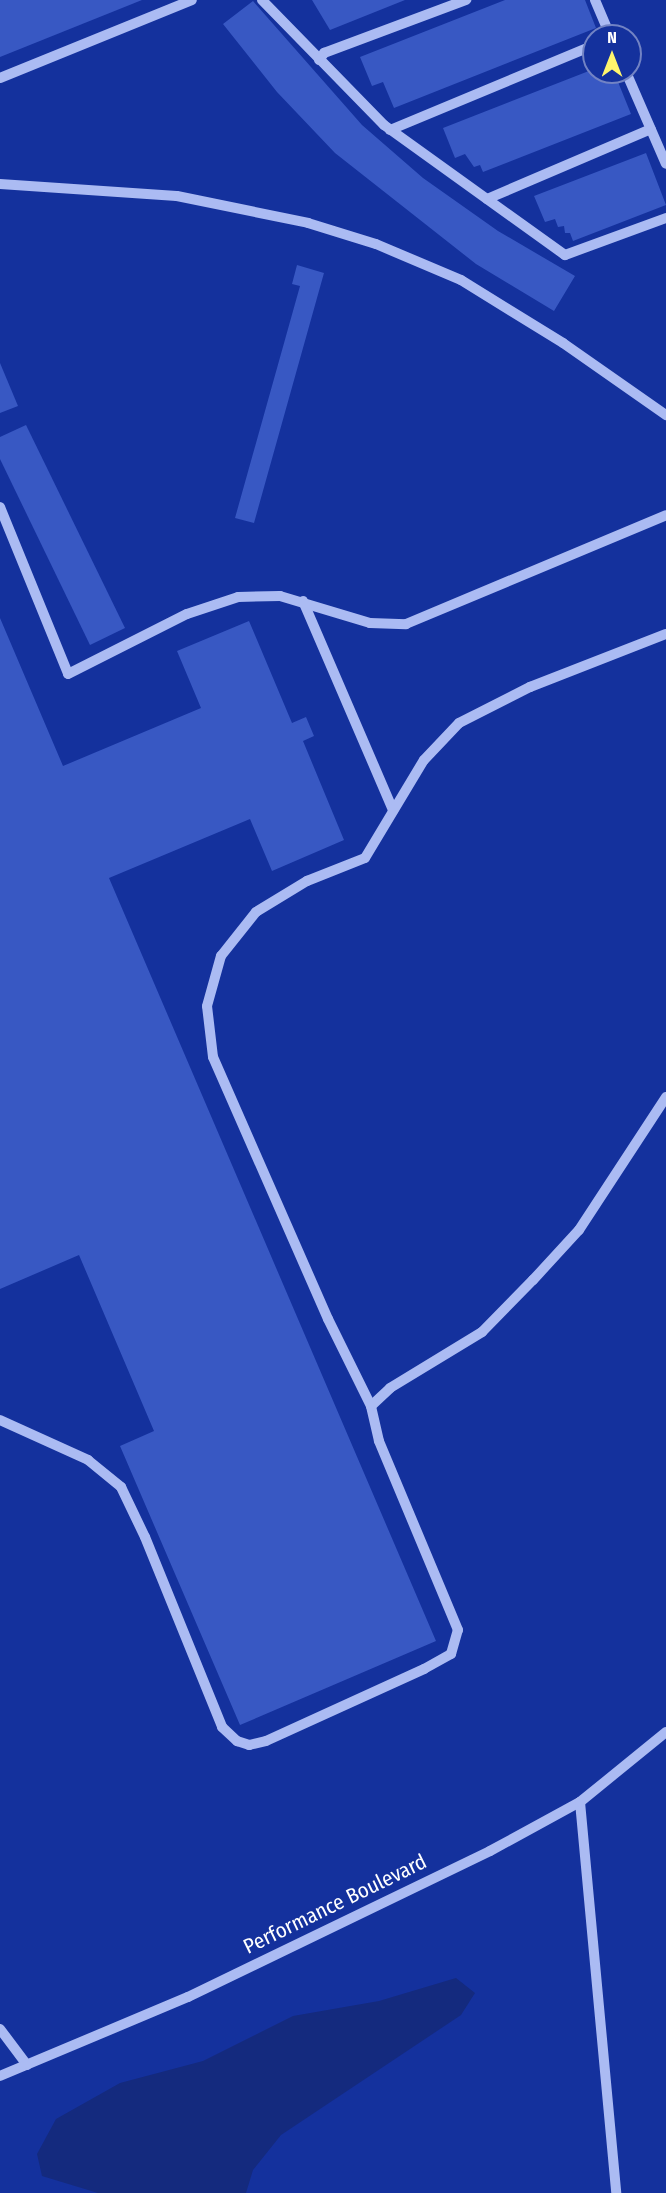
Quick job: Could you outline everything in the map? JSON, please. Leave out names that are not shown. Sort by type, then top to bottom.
[{"type":"street","points":[[262,0],[390,130],[568,256],[666,218]]},
{"type":"street","points":[[319,60],[324,53],[466,0]]},
{"type":"street","points":[[595,0],[605,24]]},
{"type":"street","points":[[0,78],[188,1]]},
{"type":"street","points":[[390,130],[582,50]]},
{"type":"street","points":[[631,84],[666,164]]},
{"type":"street","points":[[487,199],[651,129]]},
{"type":"street","points":[[0,184],[177,196],[308,224],[376,244],[460,280],[563,343],[666,415]]},
{"type":"street","points":[[0,507],[68,674],[187,614],[238,597],[280,596],[303,601],[370,623],[406,624],[666,515]]},
{"type":"street","points":[[303,601],[393,810]]},
{"type":"street","points":[[0,1420],[88,1460],[121,1487],[146,1537],[222,1727],[237,1741],[249,1744],[267,1741],[424,1669],[451,1654],[458,1640],[443,1587],[379,1441],[371,1406],[328,1319],[213,1057],[207,1006],[221,956],[256,912],[307,881],[365,858],[424,760],[459,723],[530,687],[666,634]]},
{"type":"street","points":[[371,1406],[390,1388],[482,1332],[533,1280],[579,1230],[666,1097]]},
{"type":"street","name":"Performance Boulevard","points":[[0,2076],[188,1996],[490,1851],[580,1802],[666,1732]]},
{"type":"street","points":[[580,1802],[616,2193]]},
{"type":"street","points":[[0,2029],[27,2065]]},
{"type":"shaded area","points":[[456,1978],[475,1993],[461,2015],[281,2135],[253,2170],[246,2193],[98,2193],[42,2176],[37,2154],[56,2119],[120,2083],[203,2061],[293,2016],[379,2001]]},
{"type":"building","points":[[0,0],[142,0],[0,57]]},
{"type":"building","points":[[312,0],[405,0],[330,30]]},
{"type":"building","points":[[505,0],[585,0],[594,24],[582,24],[582,34],[394,108],[383,82],[372,86],[360,57]]},
{"type":"building","points":[[253,1],[362,125],[423,178],[498,231],[575,276],[554,311],[476,264],[335,153],[277,92],[223,24]]},
{"type":"building","points":[[582,74],[582,84],[619,84],[631,114],[483,172],[480,165],[474,167],[465,154],[455,158],[443,128]]},
{"type":"building","points":[[646,153],[666,205],[573,241],[570,233],[565,233],[564,226],[558,227],[555,219],[545,222],[534,196]]},
{"type":"building","points":[[297,265],[324,273],[254,523],[235,518],[300,286],[292,284]]},
{"type":"building","points":[[0,363],[18,406],[0,413]]},
{"type":"building","points":[[26,425],[125,628],[90,645],[0,459],[0,437]]},
{"type":"building","points":[[0,618],[63,766],[201,708],[177,651],[249,621],[292,723],[306,717],[314,736],[303,741],[344,840],[272,871],[250,819],[109,878],[436,1641],[240,1725],[120,1446],[154,1431],[79,1255],[0,1289]]}]
